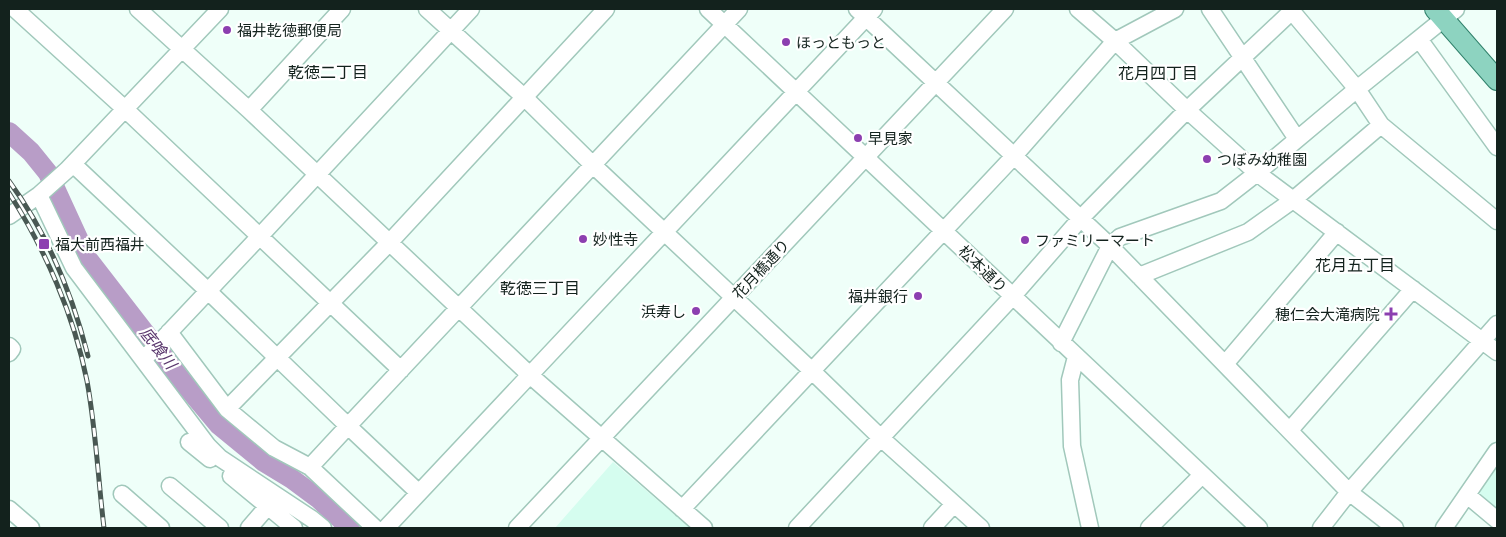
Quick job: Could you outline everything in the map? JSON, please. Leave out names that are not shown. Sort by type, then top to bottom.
[{"type":"main road","points":[[1445,12],[1497,80]]},
{"type":"street","points":[[15,9],[402,370]]},
{"type":"street","points":[[138,9],[249,110],[531,376],[704,528]]},
{"type":"street","points":[[9,216],[41,194],[69,168],[220,9]]},
{"type":"street","points":[[249,110],[342,9]]},
{"type":"street","points":[[427,9],[524,97],[593,165],[882,439],[981,528]]},
{"type":"street","points":[[144,359],[471,9]]},
{"type":"street","points":[[227,409],[278,359],[389,243],[606,9]]},
{"type":"street","name":"松本通り","points":[[708,9],[1259,528]]},
{"type":"street","points":[[310,467],[739,9]]},
{"type":"street","name":"花月橋通り","points":[[517,528],[1005,9]]},
{"type":"street","points":[[1078,9],[1257,173],[1497,352]]},
{"type":"street","points":[[682,510],[811,370],[1014,156],[1115,41],[1175,9]]},
{"type":"street","points":[[1210,9],[1297,139]]},
{"type":"street","points":[[797,528],[882,439],[1012,297],[1080,218],[1291,10],[1357,89],[1380,125],[1497,221]]},
{"type":"street","points":[[386,528],[665,232],[795,92],[866,12],[935,83],[1110,246],[1350,492],[1395,528]]},
{"type":"street","points":[[1061,343],[1110,246],[1120,237],[1221,201],[1419,39],[1445,12]]},
{"type":"street","points":[[1419,39],[1497,147]]},
{"type":"street","points":[[1140,276],[1248,232],[1293,200],[1380,125]]},
{"type":"street","points":[[69,168],[208,291],[420,493]]},
{"type":"street","points":[[41,194],[74,268],[208,446],[220,458],[323,528]]},
{"type":"street","points":[[1225,364],[1337,232]]},
{"type":"street","points":[[1290,430],[1413,289]]},
{"type":"street","points":[[1321,528],[1350,492],[1497,324]]},
{"type":"street","points":[[169,332],[227,409],[274,448],[310,467],[375,528]]},
{"type":"street","points":[[9,346],[12,349],[9,353]]},
{"type":"street","points":[[1076,357],[1070,380],[1072,446],[1090,528]]},
{"type":"street","points":[[190,442],[294,528]]},
{"type":"street","points":[[1444,528],[1497,451]]},
{"type":"street","points":[[1149,528],[1202,475]]},
{"type":"street","points":[[170,486],[220,528]]},
{"type":"street","points":[[122,494],[150,525]]},
{"type":"street","points":[[1467,495],[1497,520]]},
{"type":"street","points":[[932,528],[954,504]]},
{"type":"street","points":[[249,528],[268,506]]},
{"type":"street","points":[[9,509],[31,528]]},
{"type":"shaded area","points":[[613,462],[690,528],[555,528]]},
{"type":"shaded area","points":[[1497,466],[1497,510],[1478,494]]},
{"type":"waterway","name":"底喰川","points":[[9,132],[31,152],[48,173],[87,258],[183,382],[219,425],[264,462],[292,479],[319,499],[350,528]]},
{"type":"railway","points":[[9,181],[35,221],[57,264],[74,309],[88,356]]},
{"type":"railway","points":[[9,193],[35,237],[57,283],[81,356],[93,418],[104,528]]},
{"type":"place","name":"福井乾徳郵便局","points":[[227,30]]},
{"type":"place","name":"ほっともっと","points":[[786,42]]},
{"type":"place","name":"早見家","points":[[858,138]]},
{"type":"place","name":"つぼみ幼稚園","points":[[1207,159]]},
{"type":"place","name":"妙性寺","points":[[583,239]]},
{"type":"place","name":"ファミリーマート","points":[[1025,240]]},
{"type":"place","name":"福大前西福井","points":[[44,244]]},
{"type":"place","name":"福井銀行","points":[[918,296]]},
{"type":"place","name":"浜寿し","points":[[696,311]]},
{"type":"place","name":"穂仁会大滝病院","points":[[1391,314]]},
{"type":"district","name":"乾徳二丁目","points":[[328,72]]},
{"type":"district","name":"花月四丁目","points":[[1158,73]]},
{"type":"district","name":"花月五丁目","points":[[1355,265]]},
{"type":"district","name":"乾徳三丁目","points":[[540,288]]}]
